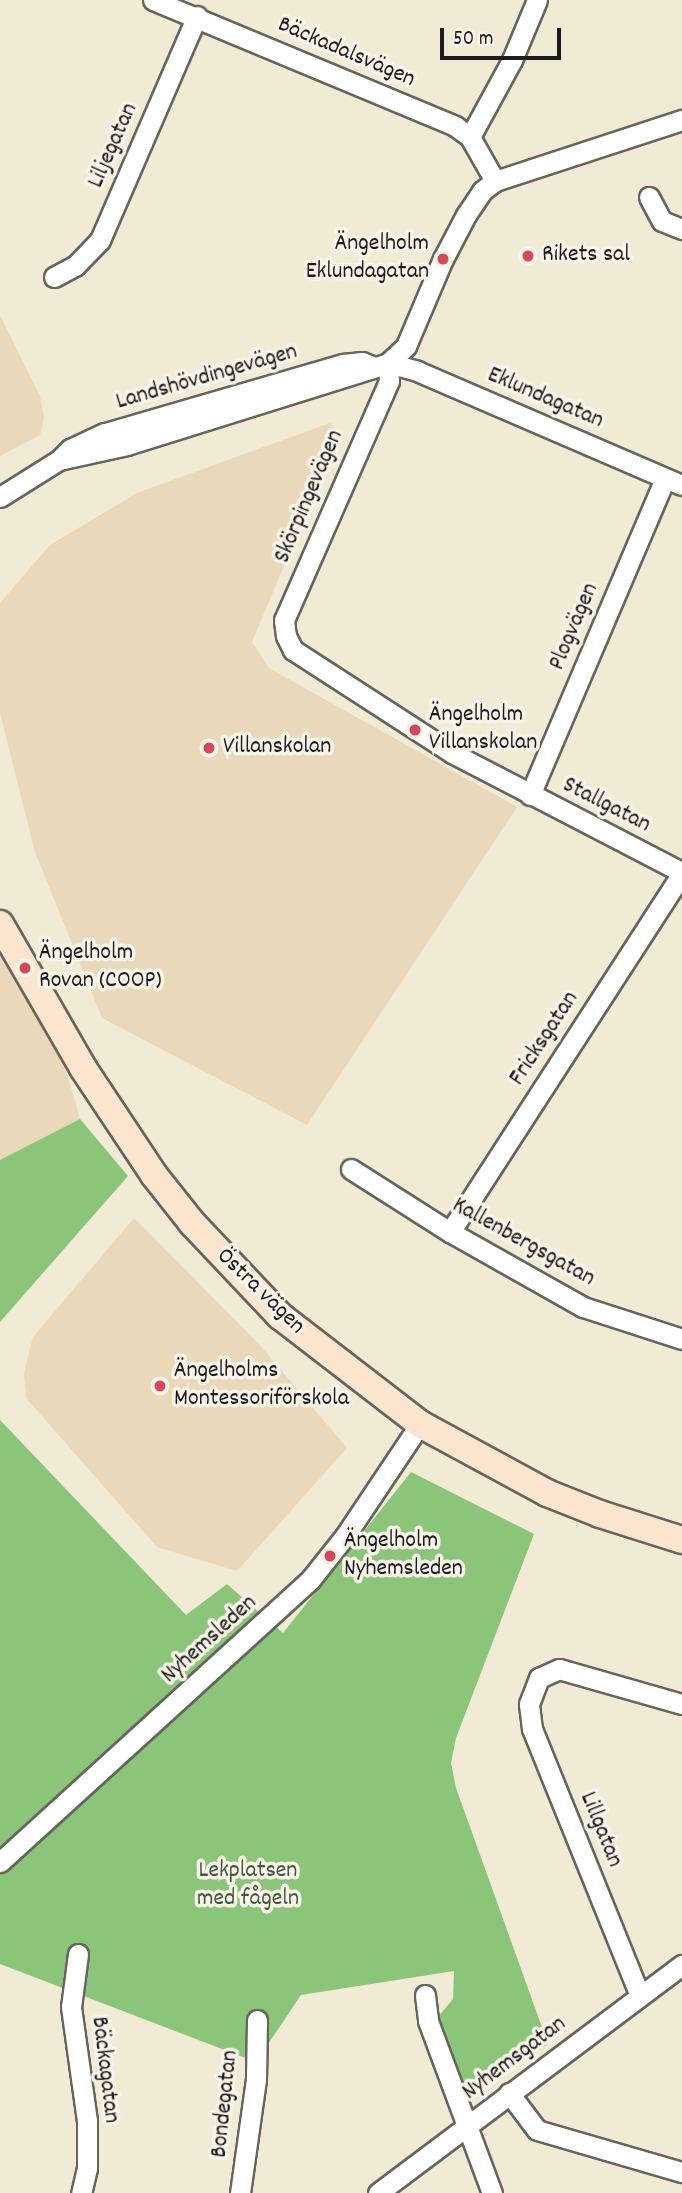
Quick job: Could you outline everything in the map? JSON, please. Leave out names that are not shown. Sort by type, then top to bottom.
[{"type":"main road","name":"Östra vägen","points":[[0,924],[97,1091],[154,1175],[193,1224],[280,1316],[419,1424],[547,1493],[600,1514],[682,1540]]},
{"type":"street","name":"Bäckadalsvägen","points":[[153,0],[197,16],[455,126],[470,137]]},
{"type":"street","points":[[495,181],[470,137],[506,72],[537,0]]},
{"type":"street","name":"Liljegatan","points":[[54,277],[75,266],[100,240],[197,16]]},
{"type":"street","points":[[382,365],[406,346],[443,259],[482,191],[495,181],[682,120]]},
{"type":"street","points":[[649,197],[662,221],[682,229]]},
{"type":"street","name":"Landshövdingevägen","points":[[0,497],[59,460],[70,449],[105,433],[343,364],[362,362],[382,365]]},
{"type":"street","name":"Landshövdingevägen","points":[[59,460],[96,453],[382,365]]},
{"type":"street","name":"Eklundagatan","points":[[382,365],[429,377],[674,482]]},
{"type":"street","name":"Skörpingevägen","points":[[293,650],[286,636],[284,620],[389,381],[382,365]]},
{"type":"street","name":"Plogvägen","points":[[530,794],[674,482]]},
{"type":"street","name":"Stallgatan","points":[[293,650],[452,753],[682,872]]},
{"type":"street","name":"Fricksgatan","points":[[450,1232],[682,872]]},
{"type":"street","name":"Kallenbergsgatan","points":[[351,1169],[450,1232],[583,1307],[682,1339]]},
{"type":"street","name":"Nyhemsleden","points":[[0,1862],[310,1580],[345,1536],[419,1424]]},
{"type":"street","name":"Lillgatan","points":[[640,1996],[532,1729],[529,1704],[537,1682],[550,1671],[564,1670],[682,1704]]},
{"type":"street","name":"Bäckagatan","points":[[78,1954],[71,2007],[87,2121],[87,2168],[81,2193]]},
{"type":"street","name":"Nyhemsgatan","points":[[377,2193],[682,1965]]},
{"type":"street","points":[[425,1995],[426,2013],[492,2193]]},
{"type":"street","name":"Bondegatan","points":[[240,2193],[256,2079],[257,2020]]},
{"type":"street","points":[[509,2093],[537,2130],[682,2172]]},
{"type":"shaded area","points":[[0,315],[40,396],[44,418],[40,435],[0,456]]},
{"type":"shaded area","name":"Villanskolan","points":[[330,423],[340,432],[252,642],[269,668],[517,807],[307,1125],[102,1018],[35,852],[0,713],[0,603],[50,545],[137,493]]},
{"type":"shaded area","points":[[0,950],[63,1060],[80,1119],[0,1160]]},
{"type":"shaded area","name":"Ängelholms Montessoriförskola","points":[[134,1218],[258,1343],[347,1448],[237,1571],[157,1547],[26,1398],[24,1373],[33,1337]]},
{"type":"green space","points":[[80,1119],[128,1176],[0,1322],[0,1160]]},
{"type":"green space","name":"Lekplatsen med fågeln","points":[[0,1420],[186,1615],[227,1584],[283,1633],[411,1472],[534,1534],[456,1738],[451,1763],[456,1788],[548,2044],[467,2097],[432,2024],[453,1999],[454,1971],[301,1995],[256,2062],[0,1964]]},
{"type":"place","name":"Rikets sal","points":[[528,256]]},
{"type":"place","name":"Ängelholm Eklundagatan","points":[[443,259]]},
{"type":"place","name":"Ängelholm Villanskolan","points":[[415,730]]},
{"type":"place","name":"Villanskolan","points":[[209,748]]},
{"type":"place","name":"Ängelholm Rovan (COOP)","points":[[25,968]]},
{"type":"place","name":"Ängelholms Montessoriförskola","points":[[160,1386]]},
{"type":"place","name":"Ängelholm Nyhemsleden","points":[[330,1556]]}]
